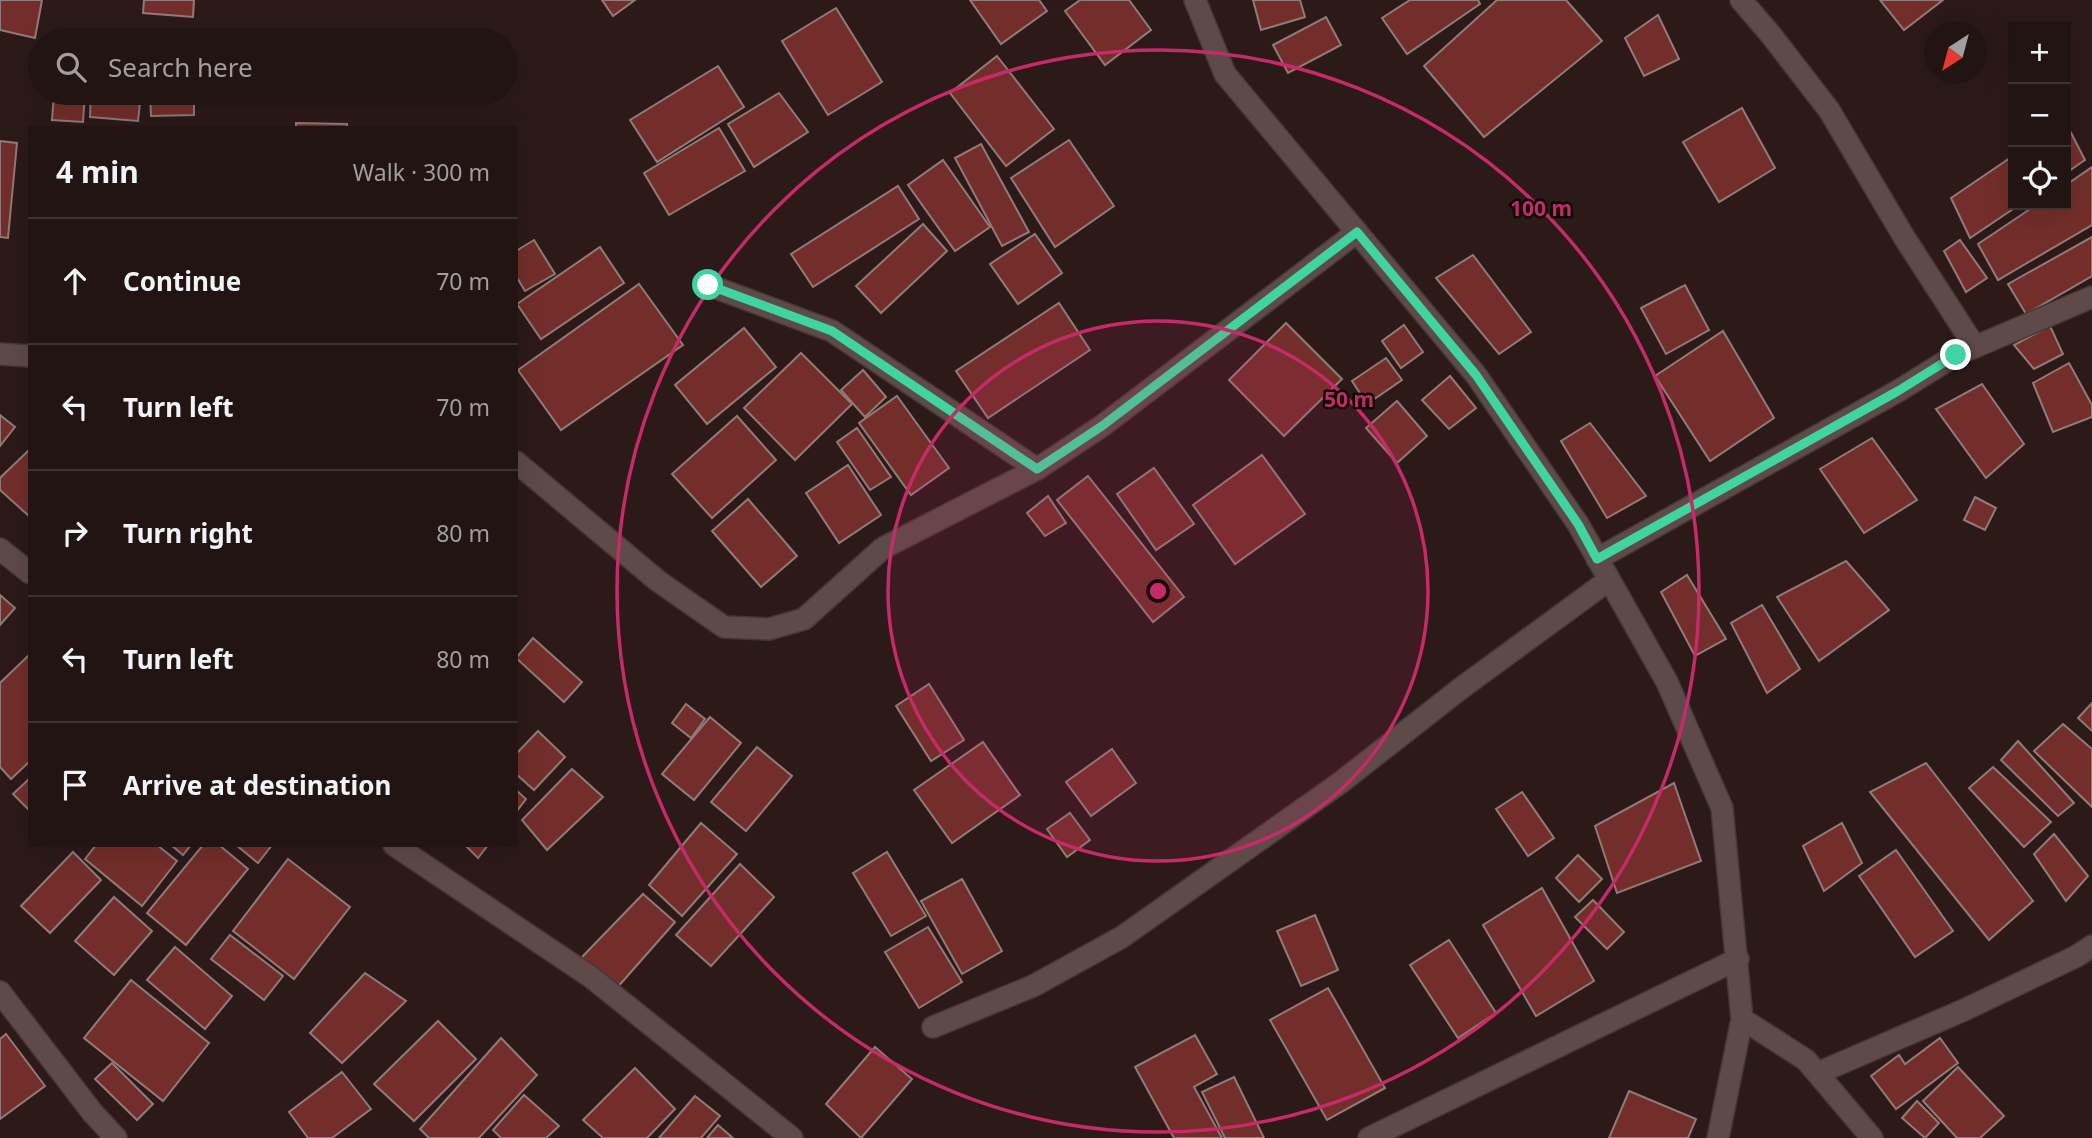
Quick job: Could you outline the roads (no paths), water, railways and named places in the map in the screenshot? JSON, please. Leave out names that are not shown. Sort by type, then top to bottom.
[{"type":"street","points":[[1195,0],[1225,74],[1476,375],[1578,524],[1667,682],[1722,808],[1742,1019],[1718,1138]]},
{"type":"street","points":[[1741,0],[1829,110],[1904,237],[1975,346]]},
{"type":"street","points":[[518,464],[657,581],[724,628],[769,629],[804,619],[883,548],[1037,469],[1102,426],[1357,232]]},
{"type":"street","points":[[708,285],[832,331],[1037,469]]},
{"type":"street","points":[[1597,559],[1898,391],[1956,355],[2092,296]]},
{"type":"street","points":[[0,354],[28,356]]},
{"type":"street","points":[[0,549],[28,571]]},
{"type":"street","points":[[933,1027],[1033,986],[1122,937],[1340,783],[1460,689],[1609,580]]},
{"type":"street","points":[[397,847],[591,977],[792,1138]]},
{"type":"street","points":[[1818,1073],[1964,1010],[2077,956],[2092,946]]},
{"type":"street","points":[[1370,1138],[1738,959]]},
{"type":"street","points":[[4,1005],[116,1138]]},
{"type":"street","points":[[1742,1019],[1806,1060],[1872,1138]]}]
